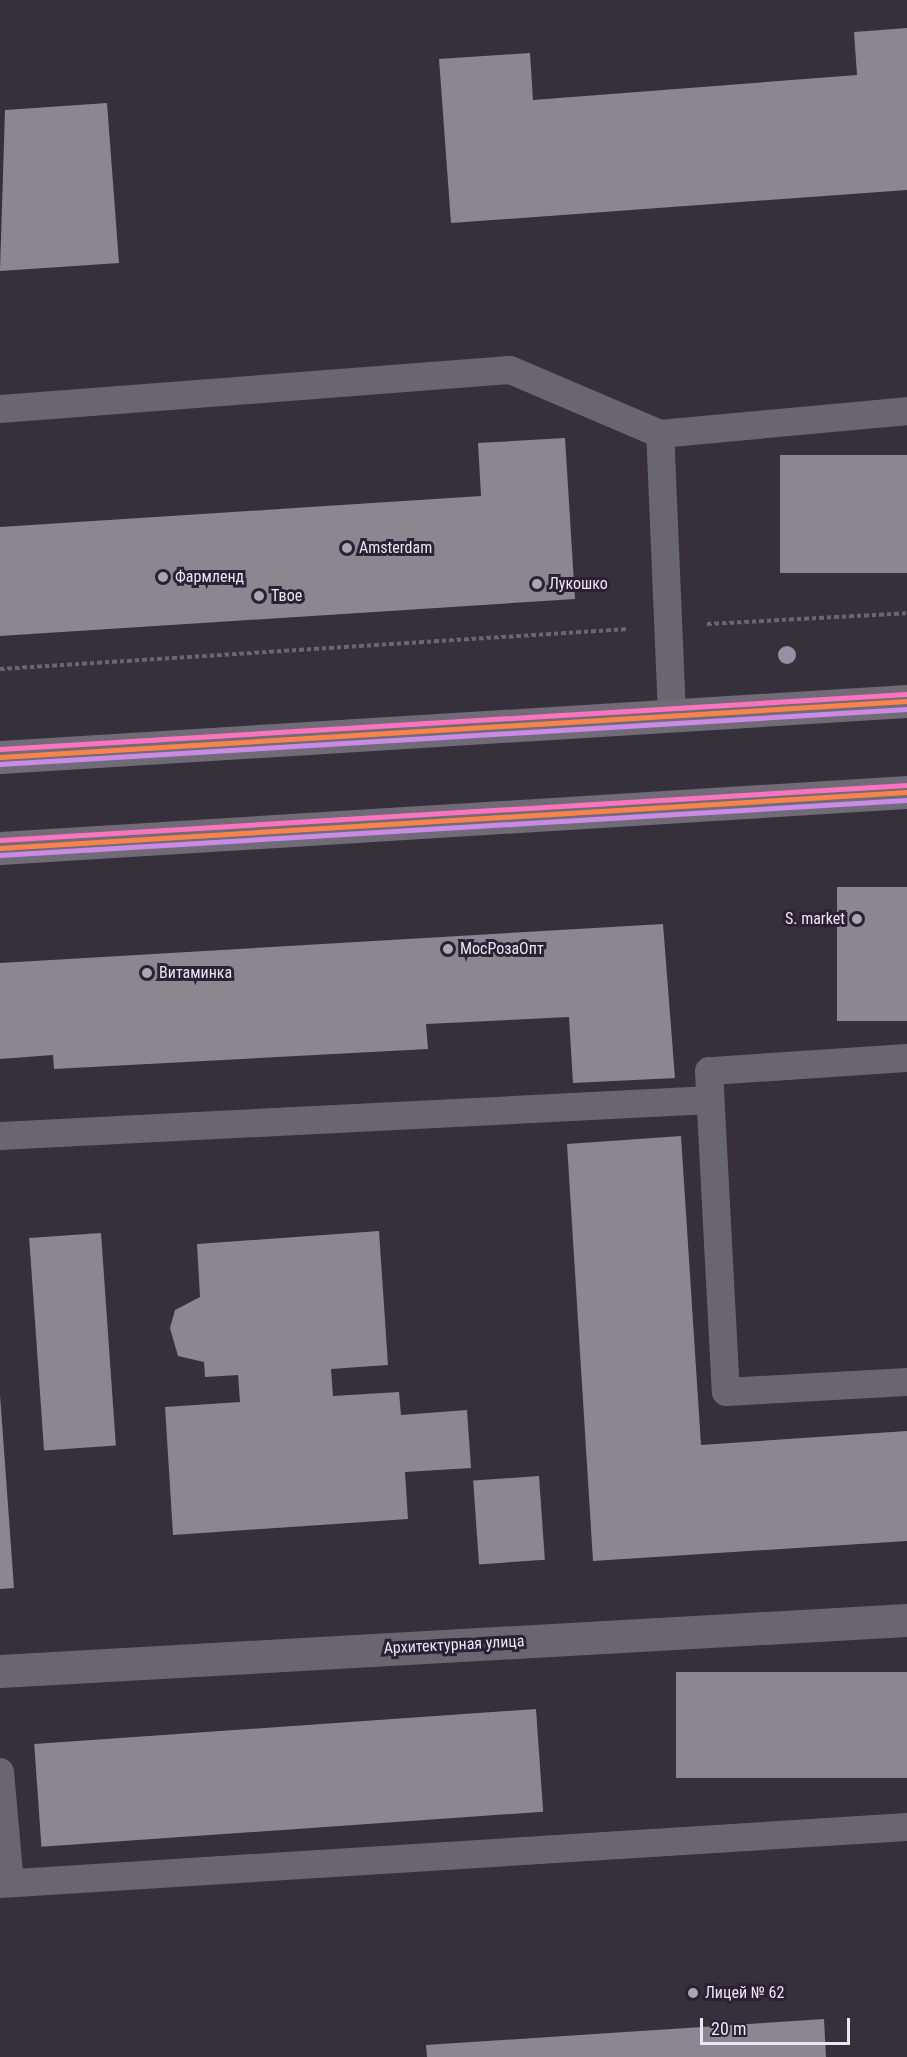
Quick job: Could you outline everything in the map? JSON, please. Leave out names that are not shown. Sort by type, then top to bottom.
[{"type":"main road","points":[[0,757],[907,701]]},
{"type":"main road","points":[[0,848],[907,792]]},
{"type":"street","name":"Архитектурная улица","points":[[0,1671],[907,1620]]},
{"type":"lane","points":[[0,409],[510,370],[660,434],[907,411]]},
{"type":"lane","points":[[660,434],[672,715]]},
{"type":"lane","points":[[907,1058],[709,1071],[726,1392],[907,1382]]},
{"type":"lane","points":[[0,1136],[710,1100]]},
{"type":"lane","points":[[0,1772],[5,1883],[907,1827]]},
{"type":"path","points":[[0,669],[907,614]]},
{"type":"building","points":[[907,28],[907,190],[451,223],[439,59],[530,53],[533,100],[857,75],[854,32]]},
{"type":"building","points":[[107,103],[119,263],[0,271],[5,110]]},
{"type":"building","points":[[565,438],[575,599],[0,636],[0,527],[481,496],[478,443]]},
{"type":"building","points":[[780,455],[907,455],[907,573],[780,573]]},
{"type":"building","points":[[837,887],[907,887],[907,1021],[837,1021]]},
{"type":"building","points":[[663,924],[675,1078],[573,1083],[569,1017],[426,1024],[428,1049],[54,1069],[53,1055],[0,1059],[0,963]]},
{"type":"building","points":[[681,1136],[701,1445],[907,1431],[907,1541],[593,1561],[567,1144]]},
{"type":"building","points":[[379,1231],[388,1365],[331,1369],[333,1396],[399,1392],[401,1415],[467,1410],[471,1468],[405,1472],[408,1519],[173,1535],[165,1407],[240,1402],[238,1375],[205,1377],[204,1362],[178,1356],[170,1328],[175,1310],[200,1297],[197,1244]]},
{"type":"building","points":[[101,1233],[116,1445],[44,1451],[29,1238]]},
{"type":"building","points":[[0,1395],[14,1588],[0,1589]]},
{"type":"building","points":[[539,1476],[545,1560],[479,1564],[473,1481]]},
{"type":"building","points":[[676,1672],[907,1672],[907,1778],[676,1778]]},
{"type":"building","points":[[536,1709],[543,1812],[41,1847],[34,1744]]},
{"type":"building","points":[[824,2019],[826,2057],[427,2057],[426,2045]]},
{"type":"transit line","points":[[0,749],[907,694]]},
{"type":"transit line","points":[[0,757],[907,701]]},
{"type":"transit line","points":[[0,764],[907,709]]},
{"type":"transit line","points":[[0,840],[907,785]]},
{"type":"transit line","points":[[0,848],[907,792]]},
{"type":"transit line","points":[[0,855],[907,800]]},
{"type":"place","name":"Amsterdam","points":[[347,548]]},
{"type":"place","name":"Фармленд","points":[[163,577]]},
{"type":"place","name":"Лукошко","points":[[537,584]]},
{"type":"place","name":"Твое","points":[[259,596]]},
{"type":"place","name":"S. market","points":[[857,919]]},
{"type":"place","name":"МосРозаОпт","points":[[448,949]]},
{"type":"place","name":"Витаминка","points":[[147,973]]},
{"type":"place","name":"Лицей № 62","points":[[693,1993]]}]
